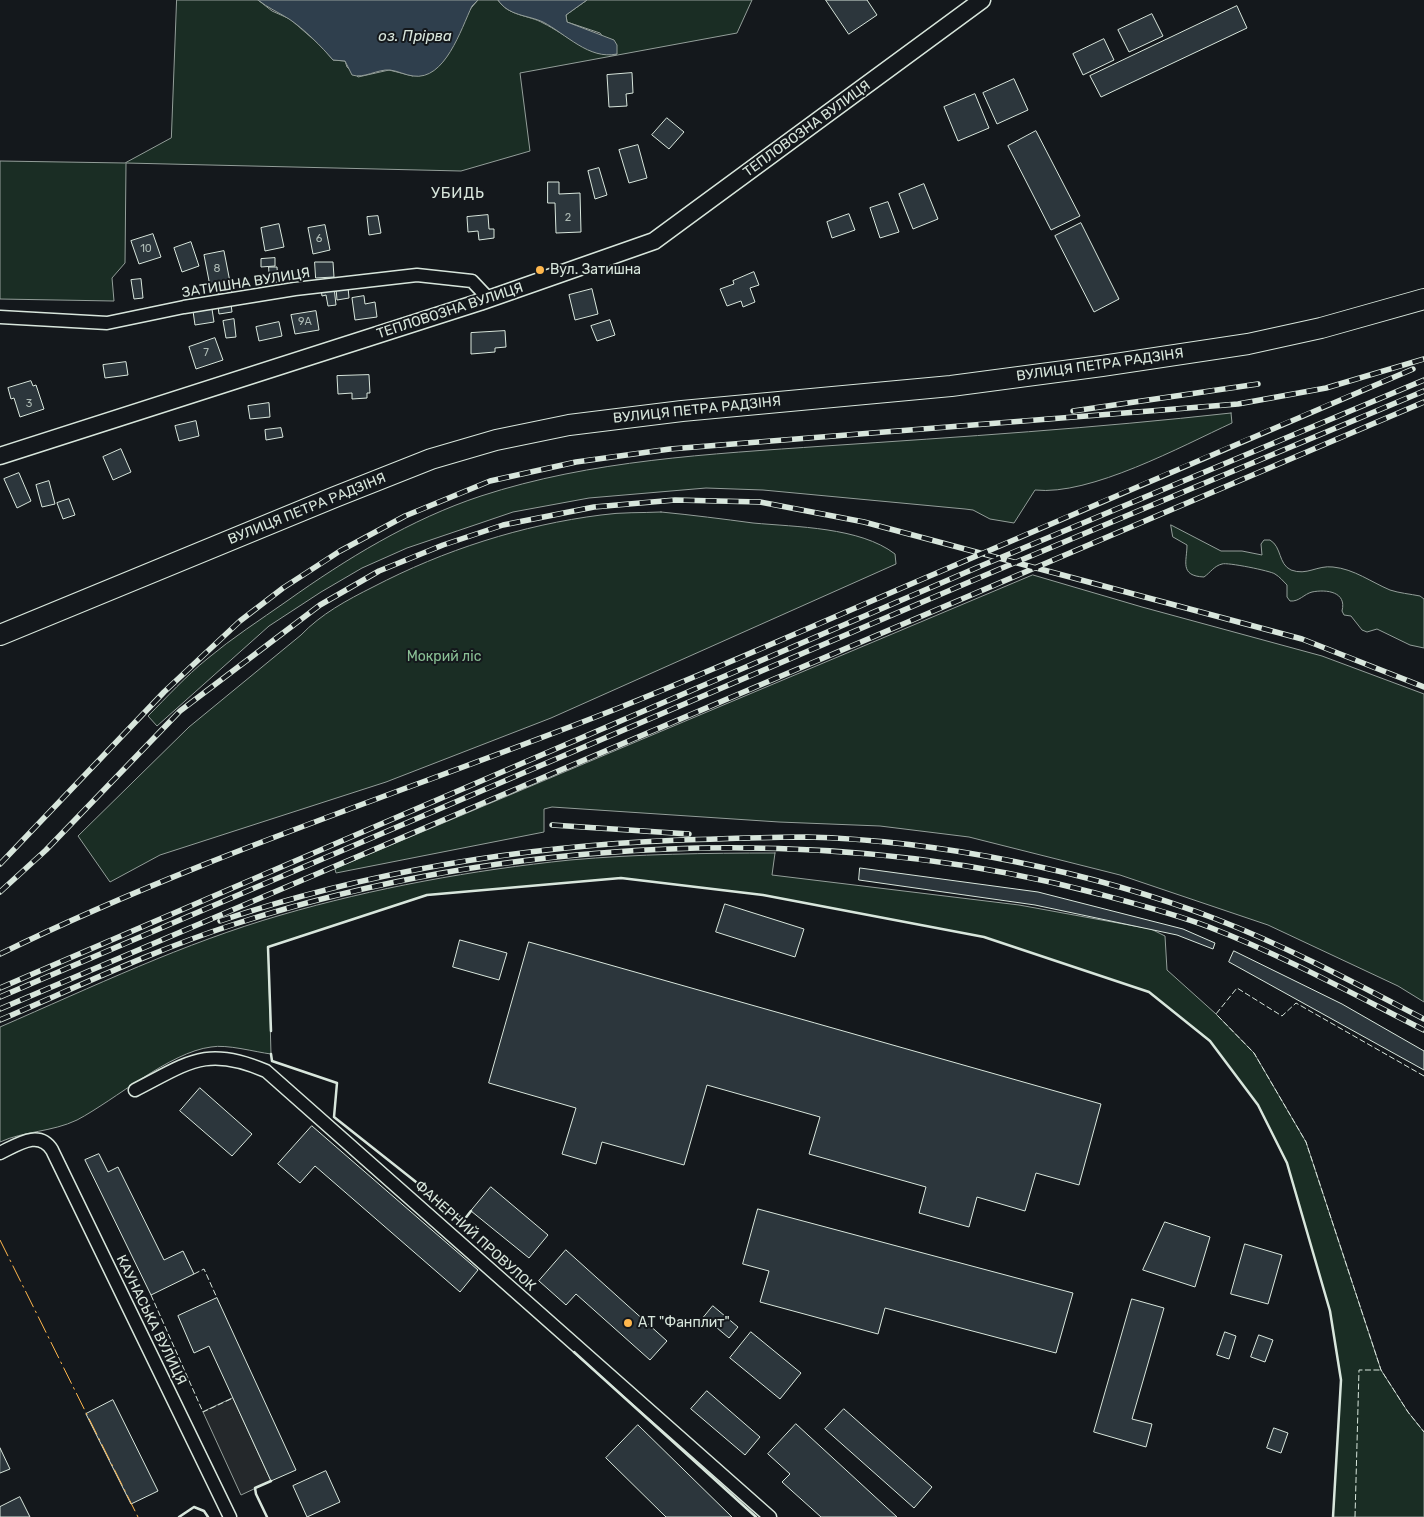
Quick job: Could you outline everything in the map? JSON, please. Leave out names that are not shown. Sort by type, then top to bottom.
[{"type":"main road","name":"ВУЛИЦЯ ПЕТРА РАДЗІНЯ","points":[[0,634],[431,459],[496,440],[569,425],[663,413],[951,386],[1248,344],[1322,328],[1424,299]]},
{"type":"street","name":"ТЕПЛОВОЗНА ВУЛИЦЯ","points":[[0,456],[490,299],[654,242],[982,0]]},
{"type":"street","name":"ЗАТИШНА ВУЛИЦЯ","points":[[0,316],[107,323],[184,307],[294,289],[416,275],[472,281],[490,299]]},
{"type":"street","name":"ФАНЕРНИЙ ПРОВУЛОК","points":[[135,1090],[189,1063],[218,1057],[242,1061],[266,1071],[770,1517]]},
{"type":"street","name":"КАУНАСЬКА ВУЛИЦЯ","points":[[0,1153],[24,1141],[42,1140],[52,1150],[230,1517]]},
{"type":"green space","points":[[177,0],[258,0],[272,11],[290,19],[321,46],[333,60],[345,61],[347,67],[358,77],[389,70],[413,76],[478,0],[498,0],[507,9],[537,20],[586,48],[614,55],[617,54],[600,33],[567,22],[566,15],[587,0],[752,0],[737,33],[520,73],[530,151],[461,171],[126,163],[125,263],[112,278],[114,301],[0,299],[0,161],[125,163],[171,138]]},
{"type":"green space","points":[[1231,413],[1232,423],[1162,456],[1108,478],[1057,490],[1035,490],[1014,523],[990,519],[973,510],[965,509],[763,490],[706,488],[589,498],[513,512],[407,548],[362,568],[269,626],[157,726],[148,716],[192,672],[217,651],[309,585],[356,555],[429,516],[481,496],[523,484],[565,474],[651,460],[1028,432]]},
{"type":"green space","name":"Мокрий ліс","points":[[661,512],[753,523],[808,527],[846,533],[881,545],[895,554],[896,564],[551,718],[386,782],[160,855],[110,882],[78,836],[189,727],[317,620],[354,597],[427,562],[513,532],[571,519],[624,513]]},
{"type":"green space","points":[[1171,525],[1221,551],[1242,551],[1262,555],[1261,544],[1264,540],[1270,540],[1277,547],[1284,564],[1291,570],[1302,572],[1322,567],[1341,568],[1390,590],[1420,596],[1424,599],[1424,648],[1410,645],[1377,629],[1367,632],[1362,630],[1351,616],[1344,615],[1342,600],[1334,593],[1324,591],[1312,592],[1290,601],[1287,597],[1287,585],[1272,573],[1249,567],[1222,564],[1204,577],[1191,574],[1186,567],[1187,545],[1173,537]]},
{"type":"green space","points":[[1033,575],[1322,656],[1424,694],[1424,1002],[1398,986],[1268,925],[1120,875],[969,837],[880,826],[779,822],[552,807],[544,809],[544,832],[336,873],[335,869]]},
{"type":"green space","points":[[775,853],[772,875],[1019,905],[1151,929],[1165,936],[1167,970],[1216,1014],[1254,1053],[1306,1142],[1381,1370],[1408,1412],[1424,1432],[1424,1517],[1333,1517],[1341,1380],[1330,1311],[1287,1163],[1258,1105],[1210,1041],[1149,992],[984,937],[763,895],[621,878],[427,895],[268,947],[271,1054],[218,1046],[195,1051],[161,1067],[77,1120],[58,1127],[9,1138],[0,1142],[0,1027],[174,952],[245,926],[316,905],[388,888],[460,875],[570,860],[621,856]]},
{"type":"shaded area","points":[[233,1398],[271,1481],[241,1495],[203,1412]]},
{"type":"water","name":"оз. Прірва","points":[[258,0],[478,0],[472,6],[457,40],[443,62],[434,70],[424,75],[413,76],[390,70],[357,76],[352,75],[345,61],[333,60],[300,27]]},
{"type":"water","points":[[498,0],[587,0],[566,15],[567,22],[614,40],[617,45],[617,54],[607,55],[587,50],[543,22],[507,9]]},
{"type":"building","points":[[826,0],[867,0],[877,15],[849,34]]},
{"type":"building","points":[[1237,6],[1247,28],[1101,97],[1090,76]]},
{"type":"building","points":[[1152,14],[1163,36],[1129,52],[1118,30]]},
{"type":"building","points":[[1104,39],[1114,60],[1083,75],[1073,54]]},
{"type":"building","points":[[632,73],[633,93],[626,94],[627,106],[609,107],[607,75]]},
{"type":"building","points":[[1014,79],[1028,110],[997,124],[983,93]]},
{"type":"building","points":[[975,94],[989,128],[958,141],[944,107]]},
{"type":"building","points":[[667,118],[684,132],[669,149],[652,135]]},
{"type":"building","points":[[1036,131],[1080,216],[1051,230],[1008,146]]},
{"type":"building","points":[[638,145],[647,178],[629,183],[619,150]]},
{"type":"building","points":[[599,168],[607,195],[595,199],[588,171]]},
{"type":"building","points":[[548,182],[559,182],[559,194],[580,193],[581,232],[556,233],[555,203],[548,203]]},
{"type":"building","points":[[924,184],[938,219],[913,229],[899,194]]},
{"type":"building","points":[[888,202],[899,232],[880,238],[870,208]]},
{"type":"building","points":[[849,214],[855,230],[832,238],[827,222]]},
{"type":"building","points":[[488,215],[489,229],[494,229],[494,238],[479,240],[478,231],[468,232],[467,217]]},
{"type":"building","points":[[378,216],[381,233],[369,235],[367,217]]},
{"type":"building","points":[[1081,223],[1119,299],[1094,312],[1055,236]]},
{"type":"building","points":[[279,224],[284,247],[265,251],[261,228]]},
{"type":"building","points":[[325,225],[330,250],[313,254],[308,228]]},
{"type":"building","points":[[153,234],[161,257],[139,264],[131,241]]},
{"type":"building","points":[[191,242],[199,266],[182,272],[174,248]]},
{"type":"building","points":[[224,251],[230,282],[210,286],[204,255]]},
{"type":"building","points":[[275,258],[275,266],[261,267],[261,259]]},
{"type":"building","points":[[315,262],[333,262],[334,277],[316,278]]},
{"type":"building","points":[[269,267],[277,267],[278,282],[270,282]]},
{"type":"building","points":[[754,272],[759,285],[750,288],[755,302],[743,307],[741,301],[727,306],[720,289],[734,284],[733,281]]},
{"type":"building","points":[[141,279],[143,298],[134,299],[131,280]]},
{"type":"building","points":[[334,287],[336,305],[328,306],[326,295],[322,296],[321,289]]},
{"type":"building","points":[[348,287],[349,298],[337,300],[336,288]]},
{"type":"building","points":[[231,288],[232,293],[218,294],[218,289]]},
{"type":"building","points":[[592,289],[598,314],[575,320],[569,295]]},
{"type":"building","points":[[364,296],[365,304],[375,302],[377,317],[355,320],[352,298]]},
{"type":"building","points":[[231,304],[232,312],[219,314],[218,306]]},
{"type":"building","points":[[212,309],[214,322],[195,325],[193,311]]},
{"type":"building","points":[[316,311],[319,330],[295,334],[291,315]]},
{"type":"building","points":[[234,319],[236,337],[226,338],[223,321]]},
{"type":"building","points":[[610,320],[615,335],[597,341],[591,326]]},
{"type":"building","points":[[279,322],[282,336],[259,341],[256,327]]},
{"type":"building","points":[[505,331],[506,347],[495,348],[495,352],[471,354],[471,333]]},
{"type":"building","points":[[215,338],[223,360],[196,369],[189,347]]},
{"type":"building","points":[[126,362],[128,375],[105,378],[103,365]]},
{"type":"building","points":[[369,375],[370,393],[367,393],[367,398],[352,399],[352,393],[338,394],[337,376]]},
{"type":"building","points":[[31,381],[33,386],[36,385],[44,409],[20,417],[14,398],[11,399],[8,388]]},
{"type":"building","points":[[269,403],[270,417],[250,419],[248,406]]},
{"type":"building","points":[[196,421],[199,436],[179,441],[175,426]]},
{"type":"building","points":[[281,428],[283,437],[266,440],[265,430]]},
{"type":"building","points":[[121,449],[131,472],[113,480],[103,457]]},
{"type":"building","points":[[19,473],[31,501],[17,508],[4,479]]},
{"type":"building","points":[[49,481],[55,504],[42,507],[36,485]]},
{"type":"building","points":[[69,499],[75,515],[63,519],[57,503]]},
{"type":"building","points":[[860,868],[1038,892],[1183,929],[1215,943],[1213,949],[1177,935],[1035,905],[859,880]]},
{"type":"building","points":[[725,904],[804,929],[795,957],[716,932]]},
{"type":"building","points":[[460,940],[507,953],[499,980],[453,967]]},
{"type":"building","points":[[529,942],[1101,1104],[1079,1185],[1036,1173],[1025,1211],[977,1197],[969,1227],[919,1213],[926,1187],[809,1154],[820,1117],[707,1085],[684,1165],[602,1142],[596,1164],[562,1154],[576,1108],[489,1083]]},
{"type":"building","points":[[1234,951],[1342,1004],[1424,1051],[1424,1070],[1229,962]]},
{"type":"building","points":[[200,1088],[252,1134],[232,1156],[180,1111]]},
{"type":"building","points":[[312,1126],[478,1270],[460,1292],[315,1166],[300,1183],[278,1164]]},
{"type":"building","points":[[99,1154],[108,1172],[118,1167],[164,1260],[183,1251],[194,1274],[151,1295],[85,1160]]},
{"type":"building","points":[[491,1187],[548,1235],[529,1258],[471,1211]]},
{"type":"building","points":[[758,1209],[1073,1293],[1056,1353],[885,1308],[878,1334],[760,1302],[769,1271],[743,1264]]},
{"type":"building","points":[[1165,1222],[1210,1237],[1195,1287],[1143,1270]]},
{"type":"building","points":[[1245,1244],[1282,1255],[1268,1304],[1231,1294]]},
{"type":"building","name":"АТ \"Фанплит\"","points":[[566,1250],[667,1341],[650,1360],[576,1294],[566,1305],[539,1281]]},
{"type":"building","points":[[217,1298],[296,1470],[271,1481],[209,1346],[194,1353],[178,1316]]},
{"type":"building","points":[[1132,1299],[1164,1308],[1132,1419],[1152,1424],[1146,1447],[1094,1432]]},
{"type":"building","points":[[713,1306],[738,1327],[729,1338],[704,1317]]},
{"type":"building","points":[[751,1332],[801,1373],[780,1399],[730,1358]]},
{"type":"building","points":[[1225,1332],[1236,1336],[1229,1359],[1217,1355]]},
{"type":"building","points":[[1259,1335],[1273,1340],[1265,1362],[1251,1357]]},
{"type":"building","points":[[707,1391],[760,1437],[745,1455],[691,1409]]},
{"type":"building","points":[[113,1400],[158,1491],[131,1504],[86,1414]]},
{"type":"building","points":[[844,1409],[932,1487],[914,1508],[825,1429]]},
{"type":"building","points":[[796,1424],[897,1517],[821,1517],[782,1482],[790,1474],[768,1454]]},
{"type":"building","points":[[638,1425],[732,1517],[666,1517],[606,1458]]},
{"type":"building","points":[[1274,1428],[1288,1433],[1281,1453],[1267,1448]]},
{"type":"building","points":[[0,1448],[10,1469],[0,1473]]},
{"type":"building","points":[[326,1471],[340,1502],[307,1517],[293,1486]]},
{"type":"building","points":[[20,1497],[30,1517],[0,1517],[0,1507]]},
{"type":"railway","points":[[0,864],[164,692],[240,621],[283,588],[340,551],[405,516],[490,481],[576,462],[670,449],[1238,404],[1326,388],[1424,359]]},
{"type":"railway","points":[[0,954],[76,919],[230,854],[543,737],[660,691],[1413,369]]},
{"type":"railway","points":[[0,988],[983,565],[1424,380]]},
{"type":"railway","points":[[1073,411],[1258,384]]},
{"type":"railway","points":[[0,997],[995,571],[1424,391]]},
{"type":"railway","points":[[0,1009],[1424,402]]},
{"type":"railway","points":[[0,892],[46,850],[180,711],[320,605],[379,571],[443,545],[503,525],[594,507],[675,500],[760,502],[864,522],[1302,639],[1424,687]]},
{"type":"railway","points":[[552,825],[689,834]]},
{"type":"railway","points":[[220,921],[276,903],[333,888],[390,875],[506,855],[564,848],[681,840],[806,837],[856,839],[908,844],[1014,861],[1067,873],[1169,902],[1269,941],[1424,1019]]},
{"type":"railway","points":[[0,1020],[175,945],[235,924],[338,895],[444,873],[553,857],[663,849],[773,848],[882,855],[990,870],[1138,904],[1237,938],[1318,976],[1424,1030]]},
{"type":"fence","points":[[1424,1076],[1296,1003],[1282,1016],[1237,988],[1216,1014],[1254,1053],[1306,1142],[1381,1370],[1408,1412],[1424,1432]]},
{"type":"fence","points":[[194,1274],[204,1269],[217,1298]]},
{"type":"fence","points":[[151,1295],[203,1412],[233,1398]]},
{"type":"fence","points":[[1355,1517],[1359,1370],[1381,1370]]},
{"type":"wall","points":[[271,1031],[268,947],[427,895],[621,878],[763,895],[984,937],[1149,992],[1210,1041],[1258,1105],[1287,1163],[1330,1311],[1341,1380],[1333,1517]]},
{"type":"wall","points":[[271,1054],[272,1061],[337,1083],[334,1117],[464,1220],[471,1211]]},
{"type":"wall","points":[[574,1352],[756,1517]]},
{"type":"wall","points":[[267,1517],[255,1488],[271,1481]]},
{"type":"wall","points":[[179,1517],[194,1507],[204,1511],[208,1517]]},
{"type":"power","points":[[0,1240],[138,1517]]},
{"type":"place","name":"Вул. Затишна","points":[[540,270]]},
{"type":"place","name":"АТ \"Фанплит\"","points":[[628,1323]]},
{"type":"district","name":"УБИДЬ","points":[[458,194]]}]
